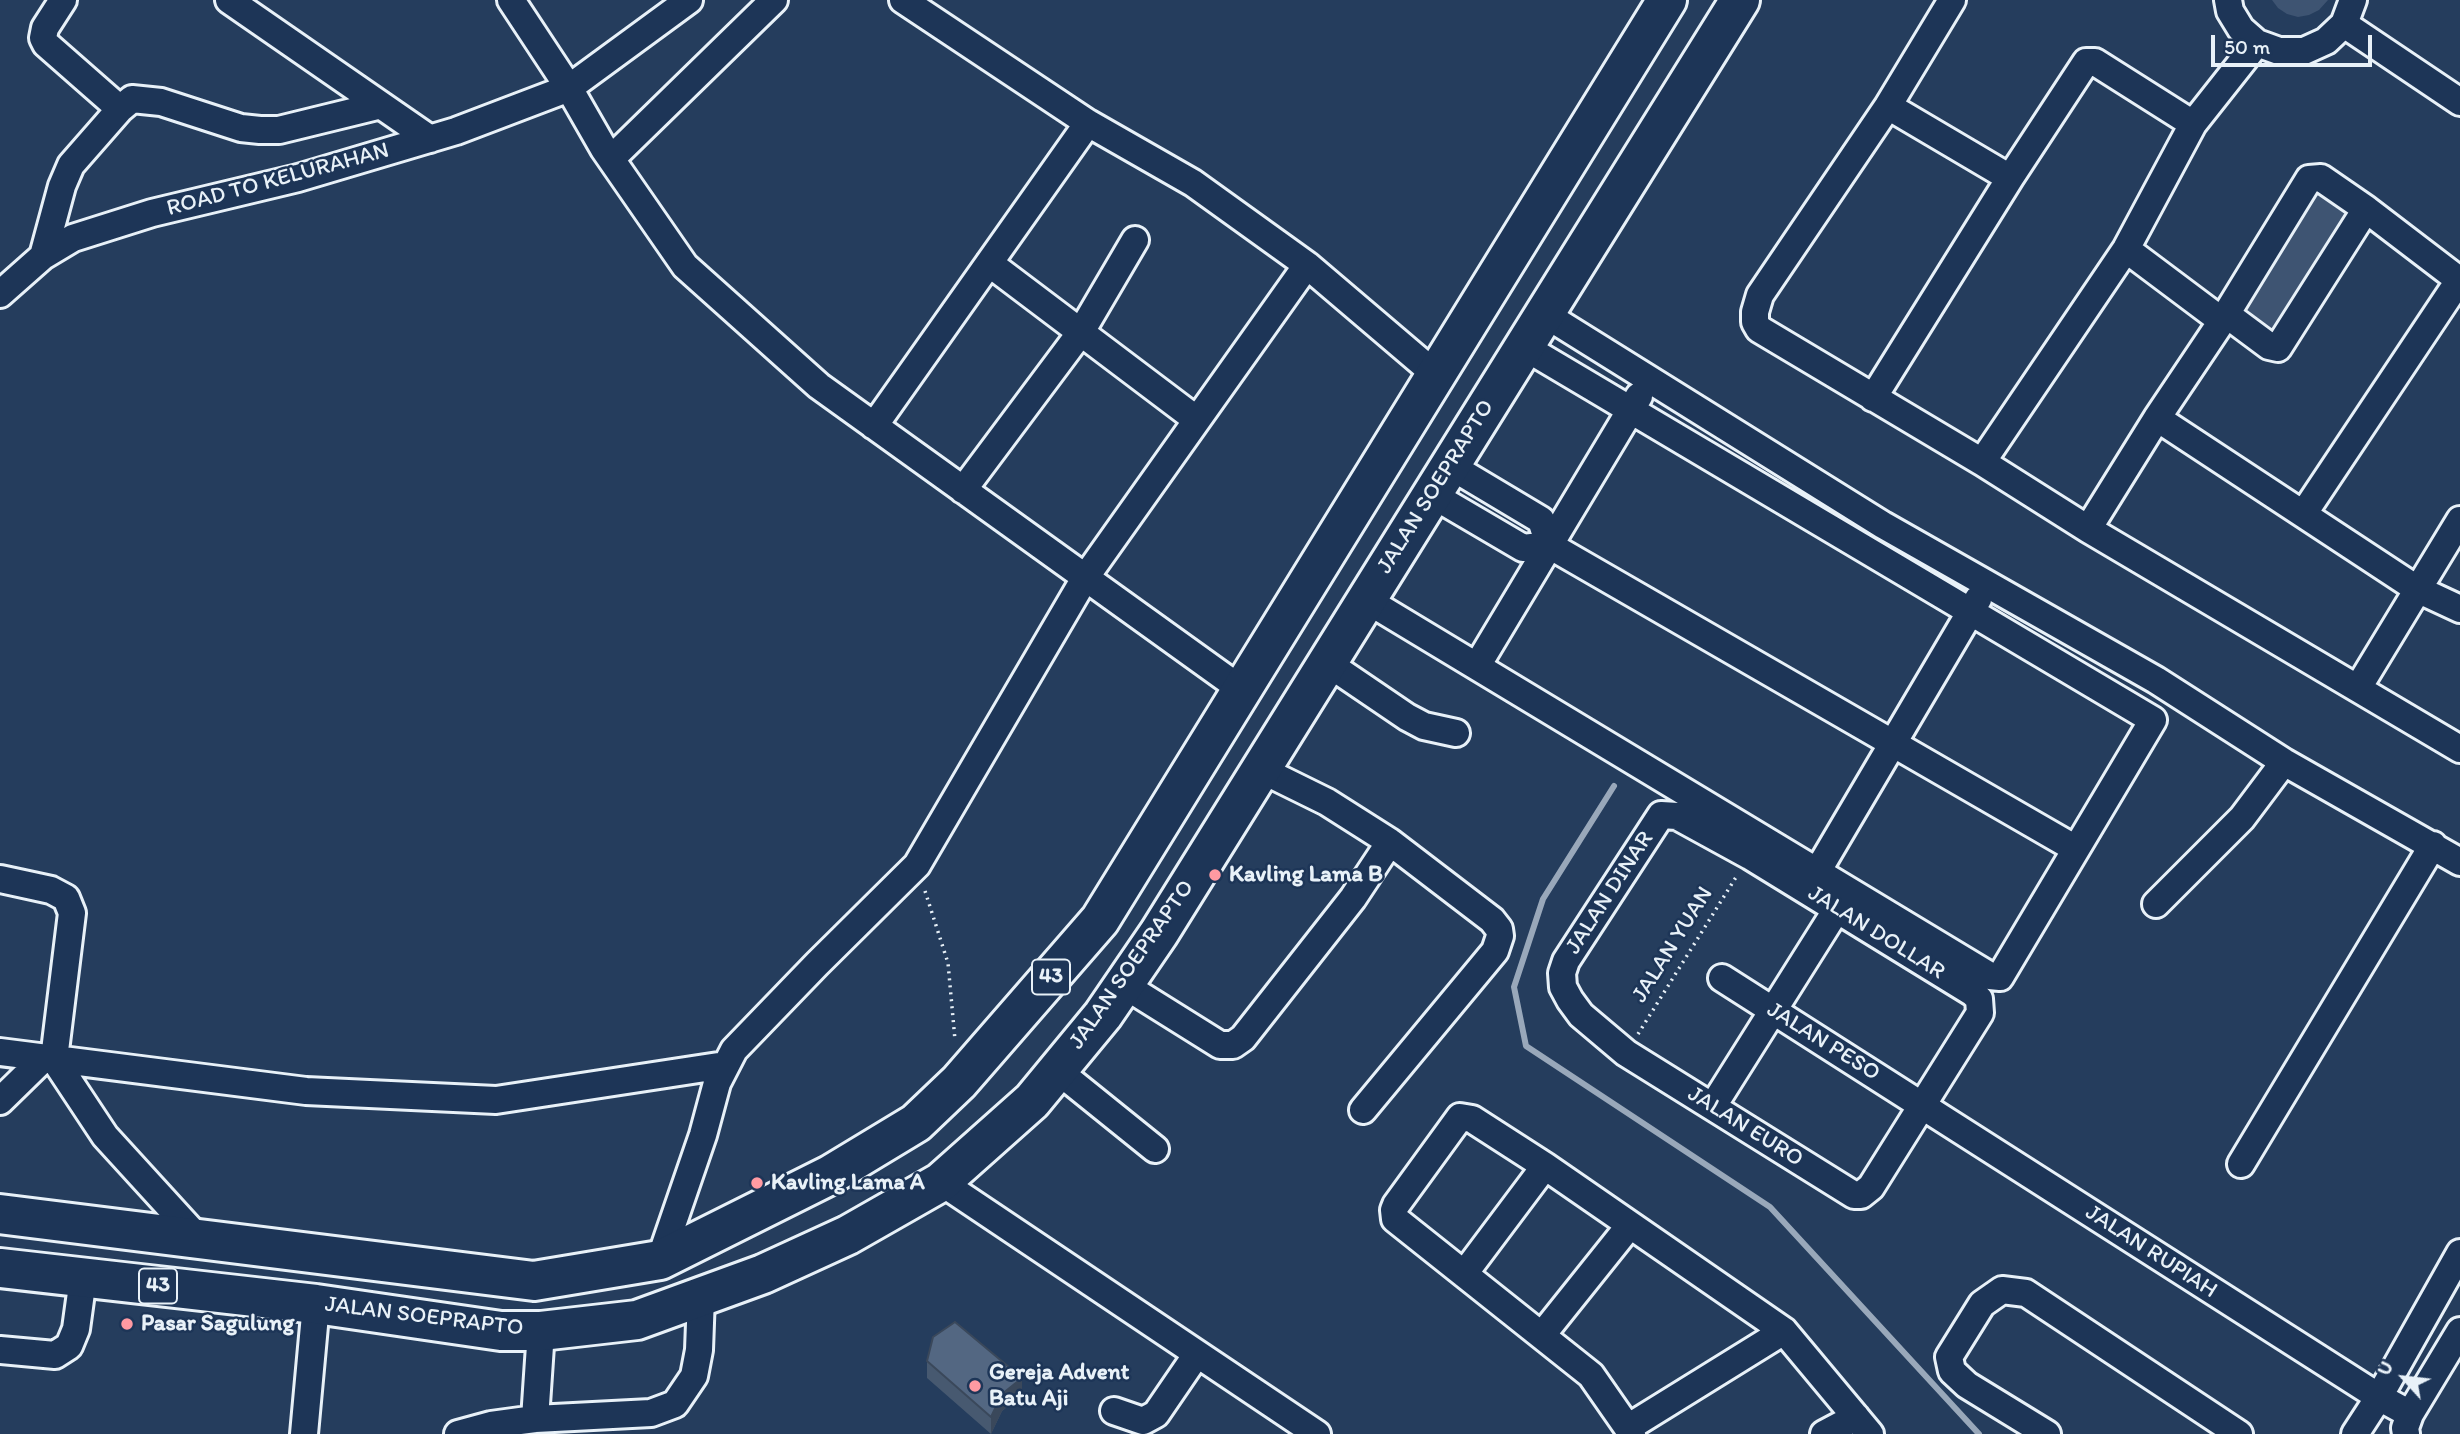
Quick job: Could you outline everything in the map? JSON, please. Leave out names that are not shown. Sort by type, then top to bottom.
[{"type":"highway","name":"43","points":[[0,1214],[534,1281],[660,1260],[830,1175],[916,1123],[959,1082],[1100,920],[1667,0]]},
{"type":"highway","name":"JALAN SOEPRAPTO","points":[[0,1268],[316,1304],[501,1331],[541,1331],[637,1320],[763,1274],[848,1236],[941,1182],[1032,1101],[1103,1015],[1124,985],[1159,933],[1740,0]]},
{"type":"street","points":[[63,0],[45,28],[43,38],[46,44],[120,109]]},
{"type":"street","points":[[229,0],[430,139]]},
{"type":"street","points":[[511,0],[685,266],[819,386],[1242,690]]},
{"type":"street","points":[[612,158],[774,0]]},
{"type":"street","points":[[903,0],[1088,123],[1193,183],[1307,265],[1435,374]]},
{"type":"street","points":[[1952,0],[1888,106],[1760,295],[1755,312],[1755,322],[1759,329],[1982,462],[2088,529],[2460,749]]},
{"type":"street","points":[[2228,0],[2230,11],[2241,29],[2257,43],[2279,51],[2304,51],[2326,41],[2349,12],[2460,102]]},
{"type":"street","name":"ROAD TO KELURAHAN","points":[[4,286],[43,256],[73,239],[152,213],[298,178],[430,139],[569,88],[675,4]]},
{"type":"street","points":[[1982,462],[2126,249],[2193,124],[2257,43]]},
{"type":"street","points":[[1872,398],[2083,65],[2089,61],[2095,62],[2193,124]]},
{"type":"street","points":[[43,256],[62,186],[71,165],[132,99],[144,98],[241,128],[260,130],[279,130],[381,105]]},
{"type":"street","points":[[1888,106],[2010,178]]},
{"type":"street","points":[[874,426],[1088,123]]},
{"type":"street","points":[[2088,529],[2157,418],[2224,318],[2309,179],[2315,177],[2321,178],[2366,209],[2459,280],[2304,513]]},
{"type":"street","points":[[2126,249],[2224,318],[2269,346],[2278,348],[2366,209]]},
{"type":"street","points":[[963,490],[1081,332],[1135,240]]},
{"type":"street","points":[[989,263],[1197,420]]},
{"type":"street","points":[[660,1260],[703,1135],[716,1083],[734,1050],[917,865],[1085,578],[1307,265]]},
{"type":"street","points":[[1543,313],[1884,525],[2156,680],[2284,762],[2460,862]]},
{"type":"street","points":[[1366,599],[1990,976],[2000,977],[2152,720],[1523,346]]},
{"type":"street","points":[[1477,666],[1649,379]]},
{"type":"street","points":[[2157,418],[2417,589],[2460,609]]},
{"type":"street","points":[[1440,479],[1541,520],[1549,545],[2076,849]]},
{"type":"street","points":[[2358,688],[2460,520]]},
{"type":"street","points":[[1817,872],[1986,584]]},
{"type":"street","points":[[1326,662],[1415,721],[1456,733]]},
{"type":"street","points":[[2156,904],[2242,818],[2284,762]]},
{"type":"street","points":[[1260,769],[1327,802],[1390,842],[1492,920],[1499,929],[1500,936],[1495,951],[1363,1110]]},
{"type":"street","name":"JALAN DOLLAR","points":[[1661,815],[1677,816],[1750,856],[1979,999],[1980,1013],[1924,1106]]},
{"type":"street","name":"JALAN DINAR","points":[[1562,973],[1570,953],[1661,815]]},
{"type":"street","points":[[1124,985],[1220,1045],[1233,1045],[1243,1038],[1353,898],[1390,842]]},
{"type":"street","points":[[2241,1164],[2433,845]]},
{"type":"street","points":[[0,879],[51,890],[66,898],[72,913],[49,1059],[0,1101]]},
{"type":"street","points":[[1713,1106],[1837,909]]},
{"type":"street","name":"JALAN EURO","points":[[1562,973],[1563,987],[1581,1015],[1626,1053],[1854,1195],[1861,1195],[1871,1187],[1924,1106]]},
{"type":"street","name":"JALAN PESO","points":[[1722,978],[1924,1106]]},
{"type":"street","points":[[0,1052],[306,1091],[496,1100],[725,1065]]},
{"type":"street","points":[[49,1059],[105,1136],[199,1239]]},
{"type":"street","points":[[1057,1070],[1155,1149]]},
{"type":"street","name":"JALAN RUPIAH","points":[[1924,1106],[2379,1397],[2408,1424]]},
{"type":"street","points":[[1784,1331],[1630,1431],[1591,1375],[1395,1219],[1396,1205],[1456,1120],[1460,1117],[1472,1119],[1545,1166],[1784,1331],[1863,1425],[1824,1434]]},
{"type":"street","points":[[1464,1274],[1545,1166]]},
{"type":"street","points":[[941,1182],[1317,1434]]},
{"type":"street","points":[[1542,1335],[1630,1225]]},
{"type":"street","points":[[2355,1434],[2379,1397],[2460,1253]]},
{"type":"street","points":[[0,1350],[55,1354],[69,1346],[76,1329],[83,1278]]},
{"type":"street","points":[[2047,1434],[1967,1385],[1952,1371],[1950,1357],[1982,1304],[2002,1290],[2025,1293],[2239,1434]]},
{"type":"street","points":[[458,1434],[491,1425],[535,1419],[651,1413],[674,1404],[694,1376],[699,1350],[701,1296]]},
{"type":"street","points":[[304,1434],[316,1304]]},
{"type":"street","points":[[535,1419],[541,1331]]},
{"type":"street","points":[[2408,1424],[2460,1331]]},
{"type":"street","points":[[1114,1411],[1143,1421],[1156,1414],[1197,1354]]},
{"type":"path","name":"JALAN YUAN","points":[[1626,1053],[1750,856]]},
{"type":"path","points":[[917,865],[948,963],[959,1082]]},
{"type":"shaded area","points":[[2272,0],[2328,0],[2319,10],[2298,17],[2287,14]]},
{"type":"shaded area","points":[[2312,179],[2366,210],[2277,348],[2227,315]]},
{"type":"building","name":"Gereja Advent Batu Aji","points":[[955,1322],[1022,1378],[1002,1394],[991,1417],[927,1361],[933,1337]]},
{"type":"waterway","points":[[1614,786],[1543,899],[1514,987],[1526,1046],[1770,1207],[1979,1434]]},
{"type":"place","name":"Kavling Lama B","points":[[1215,875]]},
{"type":"place","name":"Kavling Lama A","points":[[757,1183]]},
{"type":"place","name":"Pasar Sagulung","points":[[127,1324]]},
{"type":"place","name":"Gereja Advent Batu Aji","points":[[975,1386]]}]
